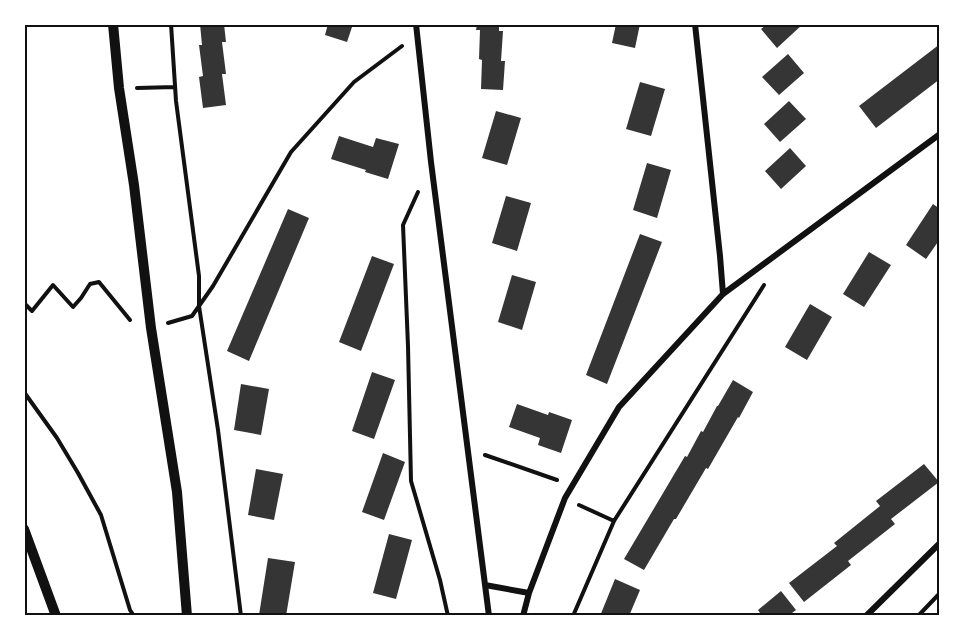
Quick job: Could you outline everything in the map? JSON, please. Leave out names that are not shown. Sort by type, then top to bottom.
[{"type":"street","points":[[113,24],[119,88],[134,185],[151,328],[177,492],[187,616]]},
{"type":"street","points":[[416,24],[431,162],[489,616]]},
{"type":"street","points":[[695,24],[723,294]]},
{"type":"street","points":[[523,616],[529,593],[565,498],[619,407],[723,294],[940,135]]},
{"type":"street","points":[[24,529],[56,616]]},
{"type":"street","points":[[866,616],[940,543]]},
{"type":"street","points":[[485,585],[529,593]]},
{"type":"path","points":[[171,24],[175,87],[199,276],[199,306],[218,430],[241,616]]},
{"type":"path","points":[[192,316],[213,286],[291,152],[354,82],[417,35]]},
{"type":"path","points":[[119,88],[175,87]]},
{"type":"path","points":[[431,162],[403,225],[411,481],[440,580],[448,616]]},
{"type":"path","points":[[573,616],[614,521],[764,287],[772,258]]},
{"type":"path","points":[[24,303],[32,311],[53,285],[72,307],[90,284],[99,282],[130,320],[151,328]]},
{"type":"path","points":[[24,392],[62,447],[100,515],[130,610],[134,616]]},
{"type":"path","points":[[467,449],[572,486]]},
{"type":"path","points":[[565,498],[614,521]]},
{"type":"path","points":[[918,616],[940,593]]},
{"type":"building","points":[[200,24],[224,24],[226,42],[222,42],[226,74],[222,74],[226,105],[203,108],[199,77],[203,76],[199,45],[202,45]]},
{"type":"building","points":[[328,24],[353,24],[347,42],[325,35]]},
{"type":"building","points":[[477,24],[499,24],[499,31],[503,31],[501,61],[505,61],[503,90],[481,89],[482,60],[479,59],[480,30],[476,30]]},
{"type":"building","points":[[616,24],[640,24],[635,48],[612,43]]},
{"type":"building","points":[[767,24],[803,24],[777,48],[761,29]]},
{"type":"building","points":[[940,44],[940,79],[876,128],[859,106]]},
{"type":"building","points":[[788,54],[804,73],[779,95],[762,77]]},
{"type":"building","points":[[640,82],[665,89],[651,136],[626,129]]},
{"type":"building","points":[[789,101],[806,119],[780,142],[764,124]]},
{"type":"building","points":[[496,111],[521,118],[507,165],[482,158]]},
{"type":"building","points":[[339,136],[373,147],[376,138],[399,144],[388,179],[331,159]]},
{"type":"building","points":[[790,148],[806,166],[781,189],[765,171]]},
{"type":"building","points":[[647,163],[671,170],[657,218],[633,210]]},
{"type":"building","points":[[506,196],[531,203],[517,251],[492,243]]},
{"type":"building","points":[[933,204],[940,209],[940,239],[926,259],[906,245]]},
{"type":"building","points":[[288,209],[309,218],[249,361],[227,351]]},
{"type":"building","points":[[640,234],[662,242],[607,384],[586,375]]},
{"type":"building","points":[[869,252],[891,265],[864,307],[843,294]]},
{"type":"building","points":[[372,256],[394,264],[361,351],[339,342]]},
{"type":"building","points":[[512,275],[536,282],[522,330],[498,322]]},
{"type":"building","points":[[810,304],[832,317],[807,360],[785,347]]},
{"type":"building","points":[[372,372],[395,380],[374,439],[352,431]]},
{"type":"building","points":[[733,380],[753,392],[708,469],[706,468],[644,570],[624,559]]},
{"type":"building","points":[[241,384],[269,389],[261,435],[234,430]]},
{"type":"building","points":[[517,404],[548,415],[549,412],[572,420],[561,453],[538,445],[540,438],[509,427]]},
{"type":"building","points":[[383,453],[405,462],[384,520],[362,512]]},
{"type":"building","points":[[924,464],[939,482],[891,519],[895,524],[848,561],[851,565],[804,602],[789,583],[837,546],[834,543],[880,506],[876,501]]},
{"type":"building","points":[[256,469],[283,474],[274,520],[248,515]]},
{"type":"building","points":[[389,534],[412,540],[396,599],[373,593]]},
{"type":"building","points":[[268,558],[295,562],[286,616],[259,615]]},
{"type":"building","points":[[615,579],[640,590],[629,616],[600,616]]},
{"type":"building","points":[[781,591],[796,610],[788,616],[756,616],[760,613],[758,610]]}]
